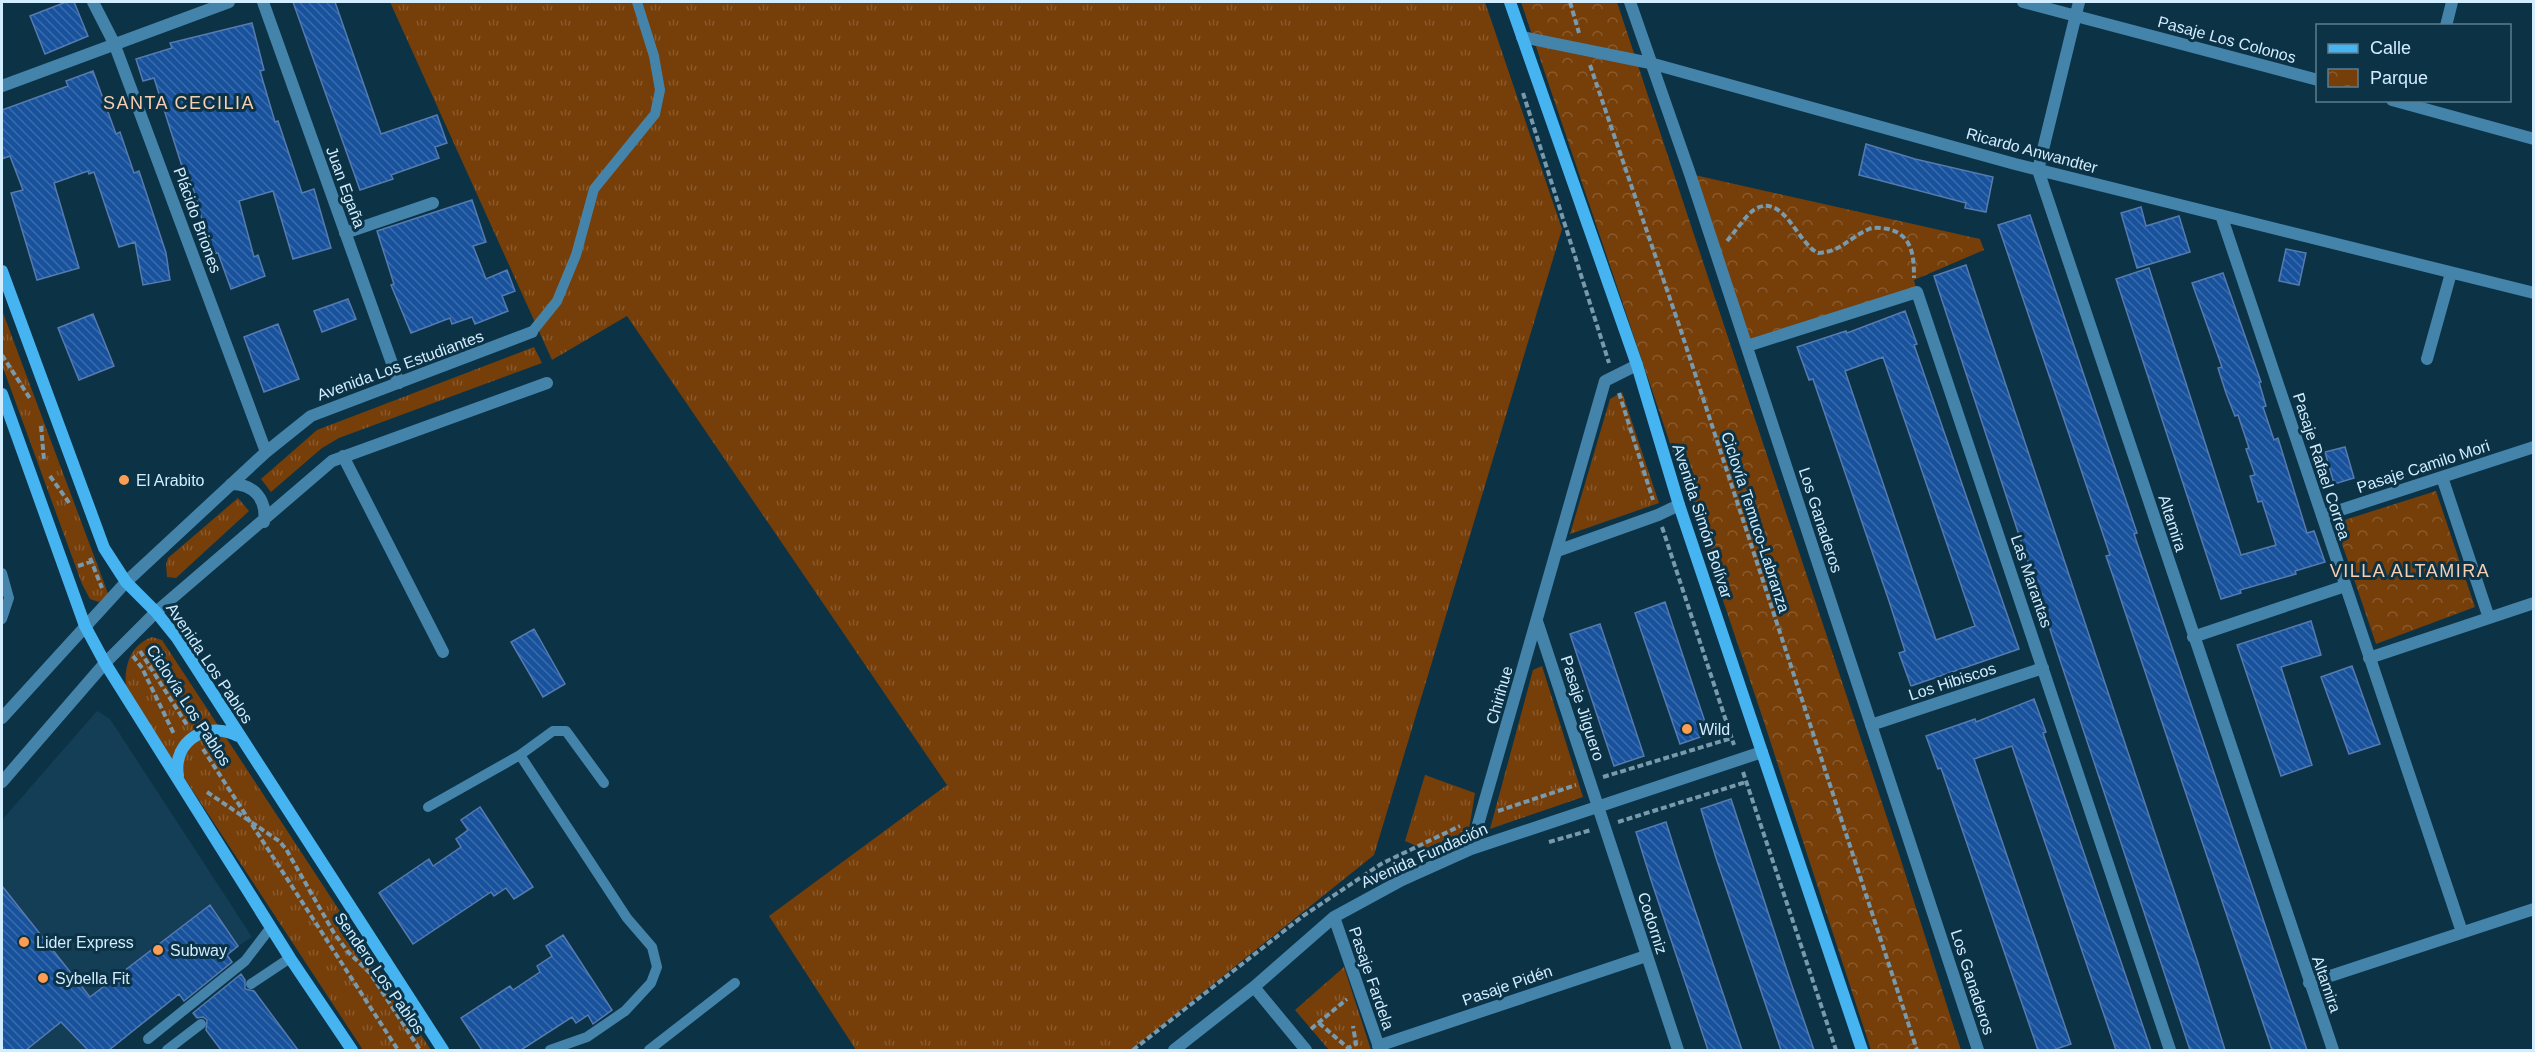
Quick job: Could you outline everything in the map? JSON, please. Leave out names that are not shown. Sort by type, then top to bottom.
[{"type":"main road","name":"Avenida Simón Bolívar","points":[[1510,2],[1637,365],[1679,505],[1862,1050]]},
{"type":"main road","name":"Avenida Los Pablos","points":[[2,271],[84,500],[108,557],[126,582],[156,612],[177,638],[443,1050]]},
{"type":"main road","points":[[2,394],[85,626],[105,663],[290,958],[352,1050]]},
{"type":"main road","points":[[178,779],[178,759],[182,749],[194,736],[212,729],[231,732],[239,736]]},
{"type":"street","name":"Plácido Briones","points":[[93,2],[114,43],[266,452]]},
{"type":"street","points":[[2,86],[228,2]]},
{"type":"street","name":"Juan Egaña","points":[[263,2],[399,383]]},
{"type":"street","name":"Los Ganaderos","points":[[1630,2],[1747,346],[1978,1050]]},
{"type":"street","name":"Pasaje Los Colonos","points":[[2023,2],[2316,79]]},
{"type":"street","points":[[2038,170],[2079,2]]},
{"type":"street","points":[[2446,24],[2452,2]]},
{"type":"street","name":"Ricardo Anwandter","points":[[1522,37],[1650,63],[2038,170],[2534,292]]},
{"type":"street","points":[[2406,102],[2426,105],[2534,139]]},
{"type":"street","name":"Altamira","points":[[2038,170],[2333,1050]]},
{"type":"street","points":[[345,233],[434,203]]},
{"type":"street","name":"Pasaje Rafael Correa","points":[[2222,215],[2462,932]]},
{"type":"street","points":[[2427,359],[2451,273]]},
{"type":"street","name":"Las Marantas","points":[[1906,295],[1917,292],[2170,1050]]},
{"type":"street","points":[[1747,346],[1906,295]]},
{"type":"street","name":"Avenida Los Estudiantes","points":[[2,718],[126,582],[266,452],[311,416],[532,332]]},
{"type":"street","name":"Chirihue","points":[[1471,849],[1605,381],[1637,365]]},
{"type":"street","points":[[2,782],[105,663],[156,612],[264,522],[324,468],[342,456],[547,383]]},
{"type":"street","name":"Pasaje Camilo Mori","points":[[2322,516],[2534,447]]},
{"type":"street","points":[[342,456],[444,652]]},
{"type":"street","points":[[2442,477],[2489,618]]},
{"type":"street","points":[[231,484],[249,487],[256,492],[264,506],[264,522]]},
{"type":"street","points":[[1557,551],[1658,515],[1679,505]]},
{"type":"street","points":[[2193,637],[2345,586]]},
{"type":"street","points":[[2369,658],[2534,603]]},
{"type":"street","name":"Pasaje Jilguero","points":[[1537,621],[1598,805]]},
{"type":"street","name":"Los Hibiscos","points":[[1871,725],[2043,668]]},
{"type":"street","name":"Avenida Fundación","points":[[1174,1050],[1254,987],[1334,917],[1402,880],[1471,849],[1762,752]]},
{"type":"street","name":"Codorniz","points":[[1598,805],[1678,1050]]},
{"type":"street","points":[[2309,982],[2534,909]]},
{"type":"street","name":"Pasaje Fardela","points":[[1334,917],[1379,1048]]},
{"type":"street","name":"Pasaje Pidén","points":[[1379,1048],[1646,956]]},
{"type":"street","points":[[1254,987],[1306,1050]]},
{"type":"lane","points":[[532,332],[557,301],[576,255],[594,189],[655,114],[660,90],[654,56],[637,2]]},
{"type":"lane","points":[[2,573],[9,598],[7,610],[2,619]]},
{"type":"lane","points":[[428,807],[520,755],[553,731],[566,731],[604,783]]},
{"type":"lane","points":[[520,755],[627,918],[652,948],[657,967],[651,982],[625,1011],[587,1037],[550,1050]]},
{"type":"lane","points":[[148,1039],[245,961],[271,927]]},
{"type":"lane","points":[[251,984],[290,958]]},
{"type":"lane","points":[[649,1050],[735,983]]},
{"type":"lane","points":[[167,1050],[201,1024]]},
{"type":"path","name":"Ciclovía Temuco-Labranza","points":[[1570,2],[1680,328],[1917,1050]]},
{"type":"path","points":[[1716,253],[1750,213],[1762,207],[1770,207],[1783,212],[1805,244],[1818,253],[1838,250],[1869,229],[1891,230],[1908,242],[1913,253],[1914,280],[1906,295]]},
{"type":"path","points":[[2,355],[33,404]]},
{"type":"path","points":[[39,418],[47,471],[71,505]]},
{"type":"path","points":[[89,553],[108,601]]},
{"type":"path","points":[[65,570],[108,557]]},
{"type":"path","name":"Ciclovía Los Pablos","points":[[131,637],[398,1050]]},
{"type":"path","points":[[132,654],[182,749]]},
{"type":"path","points":[[1540,844],[1746,782]]},
{"type":"path","name":"Sendero Los Pablos","points":[[201,784],[209,795],[279,841],[286,849],[334,933],[348,952],[370,973],[420,1050]]},
{"type":"path","points":[[1311,1029],[1351,996],[1351,1009]]},
{"type":"path","points":[[1319,1023],[1348,1048],[1356,1044],[1353,1021]]},
{"type":"shaded area","points":[[97,711],[110,719],[252,937],[109,1050],[2,1050],[2,820]]},
{"type":"green space","points":[[390,2],[1485,2],[1562,229],[1374,855],[1131,1050],[856,1050],[769,916],[947,785],[627,316],[552,360]]},
{"type":"green space","points":[[1521,2],[1617,2],[1900,857],[1961,1050],[1871,1050],[1763,719]]},
{"type":"green space","points":[[1690,174],[1980,239],[1984,250],[1914,280],[1917,292],[1747,346]]},
{"type":"green space","points":[[2,310],[108,594],[99,602],[90,599],[82,584],[2,365]]},
{"type":"green space","points":[[534,347],[542,363],[339,438],[322,448],[271,492],[261,479],[317,430]]},
{"type":"green space","points":[[1622,392],[1659,503],[1570,534],[1610,399]]},
{"type":"green space","name":"VILLA ALTAMIRA","points":[[2436,491],[2475,607],[2376,644],[2335,523]]},
{"type":"green space","points":[[238,498],[249,511],[176,578],[167,577],[168,558]]},
{"type":"green space","points":[[152,637],[162,640],[431,1050],[363,1050],[126,689],[127,665],[133,652],[144,641]]},
{"type":"green space","points":[[1542,666],[1583,797],[1490,829],[1533,670]]},
{"type":"green space","points":[[1425,775],[1475,793],[1468,836],[1437,855],[1405,841]]},
{"type":"green space","points":[[1344,967],[1371,1050],[1329,1050],[1295,1010]]},
{"type":"building","points":[[66,2],[74,2],[88,36],[45,54],[30,16]]},
{"type":"building","points":[[293,2],[335,2],[381,134],[437,115],[447,143],[435,147],[439,158],[391,175],[393,179],[360,190]]},
{"type":"building","points":[[252,23],[264,70],[260,71],[275,122],[278,121],[302,193],[314,189],[331,248],[293,259],[273,191],[239,201],[254,257],[258,255],[265,276],[231,289],[218,253],[212,254],[190,178],[186,179],[154,78],[143,81],[136,59],[172,48],[170,43]]},
{"type":"building","points":[[93,71],[116,134],[120,132],[134,173],[139,171],[166,253],[170,280],[143,285],[135,242],[119,247],[94,172],[89,174],[88,171],[54,183],[79,268],[37,280],[11,193],[23,190],[10,156],[2,159],[2,110],[68,86],[66,81]]},
{"type":"building","points":[[1866,144],[1915,159],[1993,177],[1986,212],[1965,208],[1966,203],[1859,175]]},
{"type":"building","points":[[472,200],[486,242],[473,246],[486,279],[507,270],[515,291],[502,296],[508,311],[475,324],[472,317],[452,324],[450,318],[411,333],[391,285],[394,284],[377,231]]},
{"type":"building","points":[[2141,207],[2146,226],[2179,216],[2190,252],[2137,268],[2121,213]]},
{"type":"building","points":[[2030,215],[2307,1050],[2272,1050],[2106,556],[2110,555],[1998,225]]},
{"type":"building","points":[[2286,249],[2306,253],[2299,285],[2279,281]]},
{"type":"building","points":[[1966,265],[2225,1050],[2190,1050],[2061,663],[1934,276]]},
{"type":"building","points":[[2149,268],[2241,555],[2276,545],[2262,501],[2258,502],[2250,476],[2255,475],[2246,449],[2249,448],[2238,415],[2235,416],[2226,393],[2218,368],[2222,367],[2192,283],[2223,273],[2261,382],[2259,382],[2266,406],[2263,407],[2274,440],[2278,438],[2307,533],[2314,531],[2325,562],[2295,571],[2296,574],[2240,590],[2241,593],[2221,599],[2116,279]]},
{"type":"building","points":[[348,299],[356,319],[322,332],[314,311]]},
{"type":"building","points":[[1905,311],[1917,344],[1914,345],[2019,649],[1911,686],[1899,653],[1905,651],[1889,601],[1813,379],[1809,380],[1797,347],[1846,331],[1847,333]],"holes":[[[1883,357],[1975,626],[1936,640],[1845,371]]]},
{"type":"building","points":[[93,314],[114,366],[79,380],[58,328]]},
{"type":"building","points":[[278,324],[299,379],[264,392],[244,337]]},
{"type":"building","points":[[2345,447],[2354,478],[2334,484],[2325,452]]},
{"type":"building","points":[[1665,602],[1709,734],[1680,744],[1635,613]]},
{"type":"building","points":[[2311,621],[2321,655],[2281,667],[2312,765],[2281,776],[2237,645]]},
{"type":"building","points":[[1600,624],[1644,756],[1614,766],[1570,634]]},
{"type":"building","points":[[534,629],[565,684],[543,697],[511,642]]},
{"type":"building","points":[[2352,666],[2380,744],[2349,754],[2321,677]]},
{"type":"building","points":[[2034,699],[2046,732],[2043,733],[2151,1050],[2116,1050],[2012,746],[1974,759],[2071,1044],[2053,1050],[2038,1050],[1941,768],[1938,769],[1926,736],[1975,719],[1976,722]]},
{"type":"building","points":[[1731,799],[1814,1050],[1781,1050],[1716,858],[1701,809]]},
{"type":"building","points":[[480,807],[533,887],[514,899],[506,888],[494,896],[491,892],[413,944],[379,893],[429,859],[433,866],[461,847],[456,839],[468,830],[461,820]]},
{"type":"building","points":[[1666,822],[1742,1050],[1708,1050],[1651,880],[1636,832]]},
{"type":"building","points":[[2,886],[90,997],[210,905],[238,946],[227,955],[232,962],[184,1001],[179,994],[109,1050],[88,1050],[61,1022],[26,1050],[2,1050]]},
{"type":"building","points":[[563,935],[612,1010],[593,1024],[588,1015],[576,1023],[572,1017],[521,1050],[482,1050],[461,1018],[510,986],[513,990],[540,972],[537,966],[552,956],[546,946]]},
{"type":"building","points":[[241,974],[245,980],[245,989],[254,991],[298,1050],[221,1050],[206,1030],[207,1020],[203,1017],[197,1018],[193,1013]]},
{"type":"place","name":"El Arabito","points":[[124,480]]},
{"type":"place","name":"Wild","points":[[1687,729]]},
{"type":"place","name":"Lider Express","points":[[24,942]]},
{"type":"place","name":"Subway","points":[[158,950]]},
{"type":"place","name":"Sybella Fit","points":[[43,978]]},
{"type":"district","name":"SANTA CECILIA","points":[[179,103]]},
{"type":"district","name":"VILLA ALTAMIRA","points":[[2410,571]]}]
